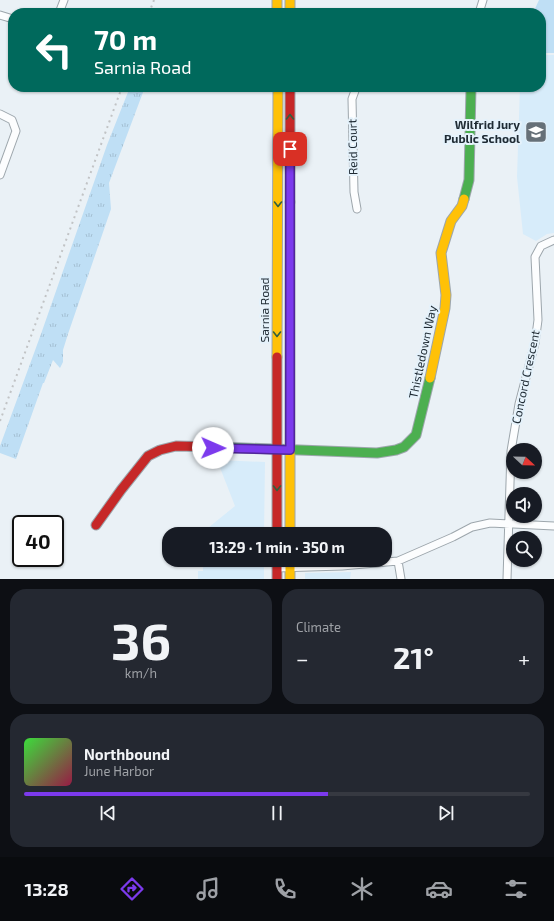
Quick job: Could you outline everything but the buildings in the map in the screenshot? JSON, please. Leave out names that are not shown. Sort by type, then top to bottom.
[{"type":"main road","name":"Sarnia Road","points":[[277,527],[278,92]]},
{"type":"main road","name":"Sarnia Road","points":[[290,92],[290,527]]},
{"type":"main road","name":"Thistledown Way","points":[[96,525],[148,456],[160,450],[176,446],[377,452],[396,450],[404,447],[416,435],[445,308],[446,295],[441,253],[451,221],[462,206],[469,180],[471,92]]},
{"type":"main road","points":[[277,567],[277,579]]},
{"type":"main road","points":[[290,567],[290,579]]},
{"type":"street","name":"Reid Court","points":[[355,92],[352,99],[354,192],[357,209]]},
{"type":"street","points":[[0,114],[12,120],[16,131],[0,175]]},
{"type":"street","name":"Concord Crescent","points":[[507,579],[510,524],[511,451],[519,404],[535,343],[538,320],[535,257],[541,246],[554,240]]},
{"type":"street","points":[[392,562],[398,561],[472,527],[490,523],[554,526]]},
{"type":"street","points":[[398,561],[401,579]]},
{"type":"shaded area","name":"Wilfrid Jury Public School","points":[[546,55],[554,55],[554,233],[547,234],[536,241],[523,234],[517,177],[520,92],[546,92]]},
{"type":"shaded area","points":[[217,460],[265,462],[264,527],[209,527],[235,506]]},
{"type":"shaded area","points":[[203,567],[264,567],[264,579],[198,579],[198,571],[203,571]]},
{"type":"shaded area","points":[[351,572],[350,579],[305,579],[305,573]]},
{"type":"green space","points":[[539,0],[554,0],[554,53],[546,53],[546,8],[535,8]]},
{"type":"green space","points":[[128,92],[143,92],[109,183],[111,209],[68,334],[63,350],[63,362],[60,368],[53,360],[43,383],[16,459],[0,453],[0,446],[107,145]]},
{"type":"railway","points":[[151,8],[154,0]]},
{"type":"railway","points":[[0,421],[120,92]]},
{"type":"traffic: fast","points":[[464,199],[469,180],[471,92]]},
{"type":"traffic: fast","points":[[218,447],[377,453],[396,450],[404,447],[416,435],[430,378]]},
{"type":"traffic: slow","points":[[277,0],[277,8]]},
{"type":"traffic: slow","points":[[290,0],[290,8]]},
{"type":"traffic: slow","points":[[277,357],[278,92]]},
{"type":"traffic: slow","points":[[430,378],[445,308],[446,295],[441,253],[451,221],[462,206],[464,199]]},
{"type":"traffic: slow","points":[[290,202],[290,527]]},
{"type":"traffic: slow","points":[[290,567],[290,579]]},
{"type":"traffic: jam","points":[[290,92],[290,202]]},
{"type":"traffic: jam","points":[[277,357],[277,527]]},
{"type":"traffic: jam","points":[[96,525],[148,456],[160,450],[176,446],[218,447]]},
{"type":"traffic: jam","points":[[277,567],[277,579]]},
{"type":"place","name":"Wilfrid Jury Public School","points":[[536,132]]},
{"type":"route","points":[[213,448],[290,450],[290,149]]}]
